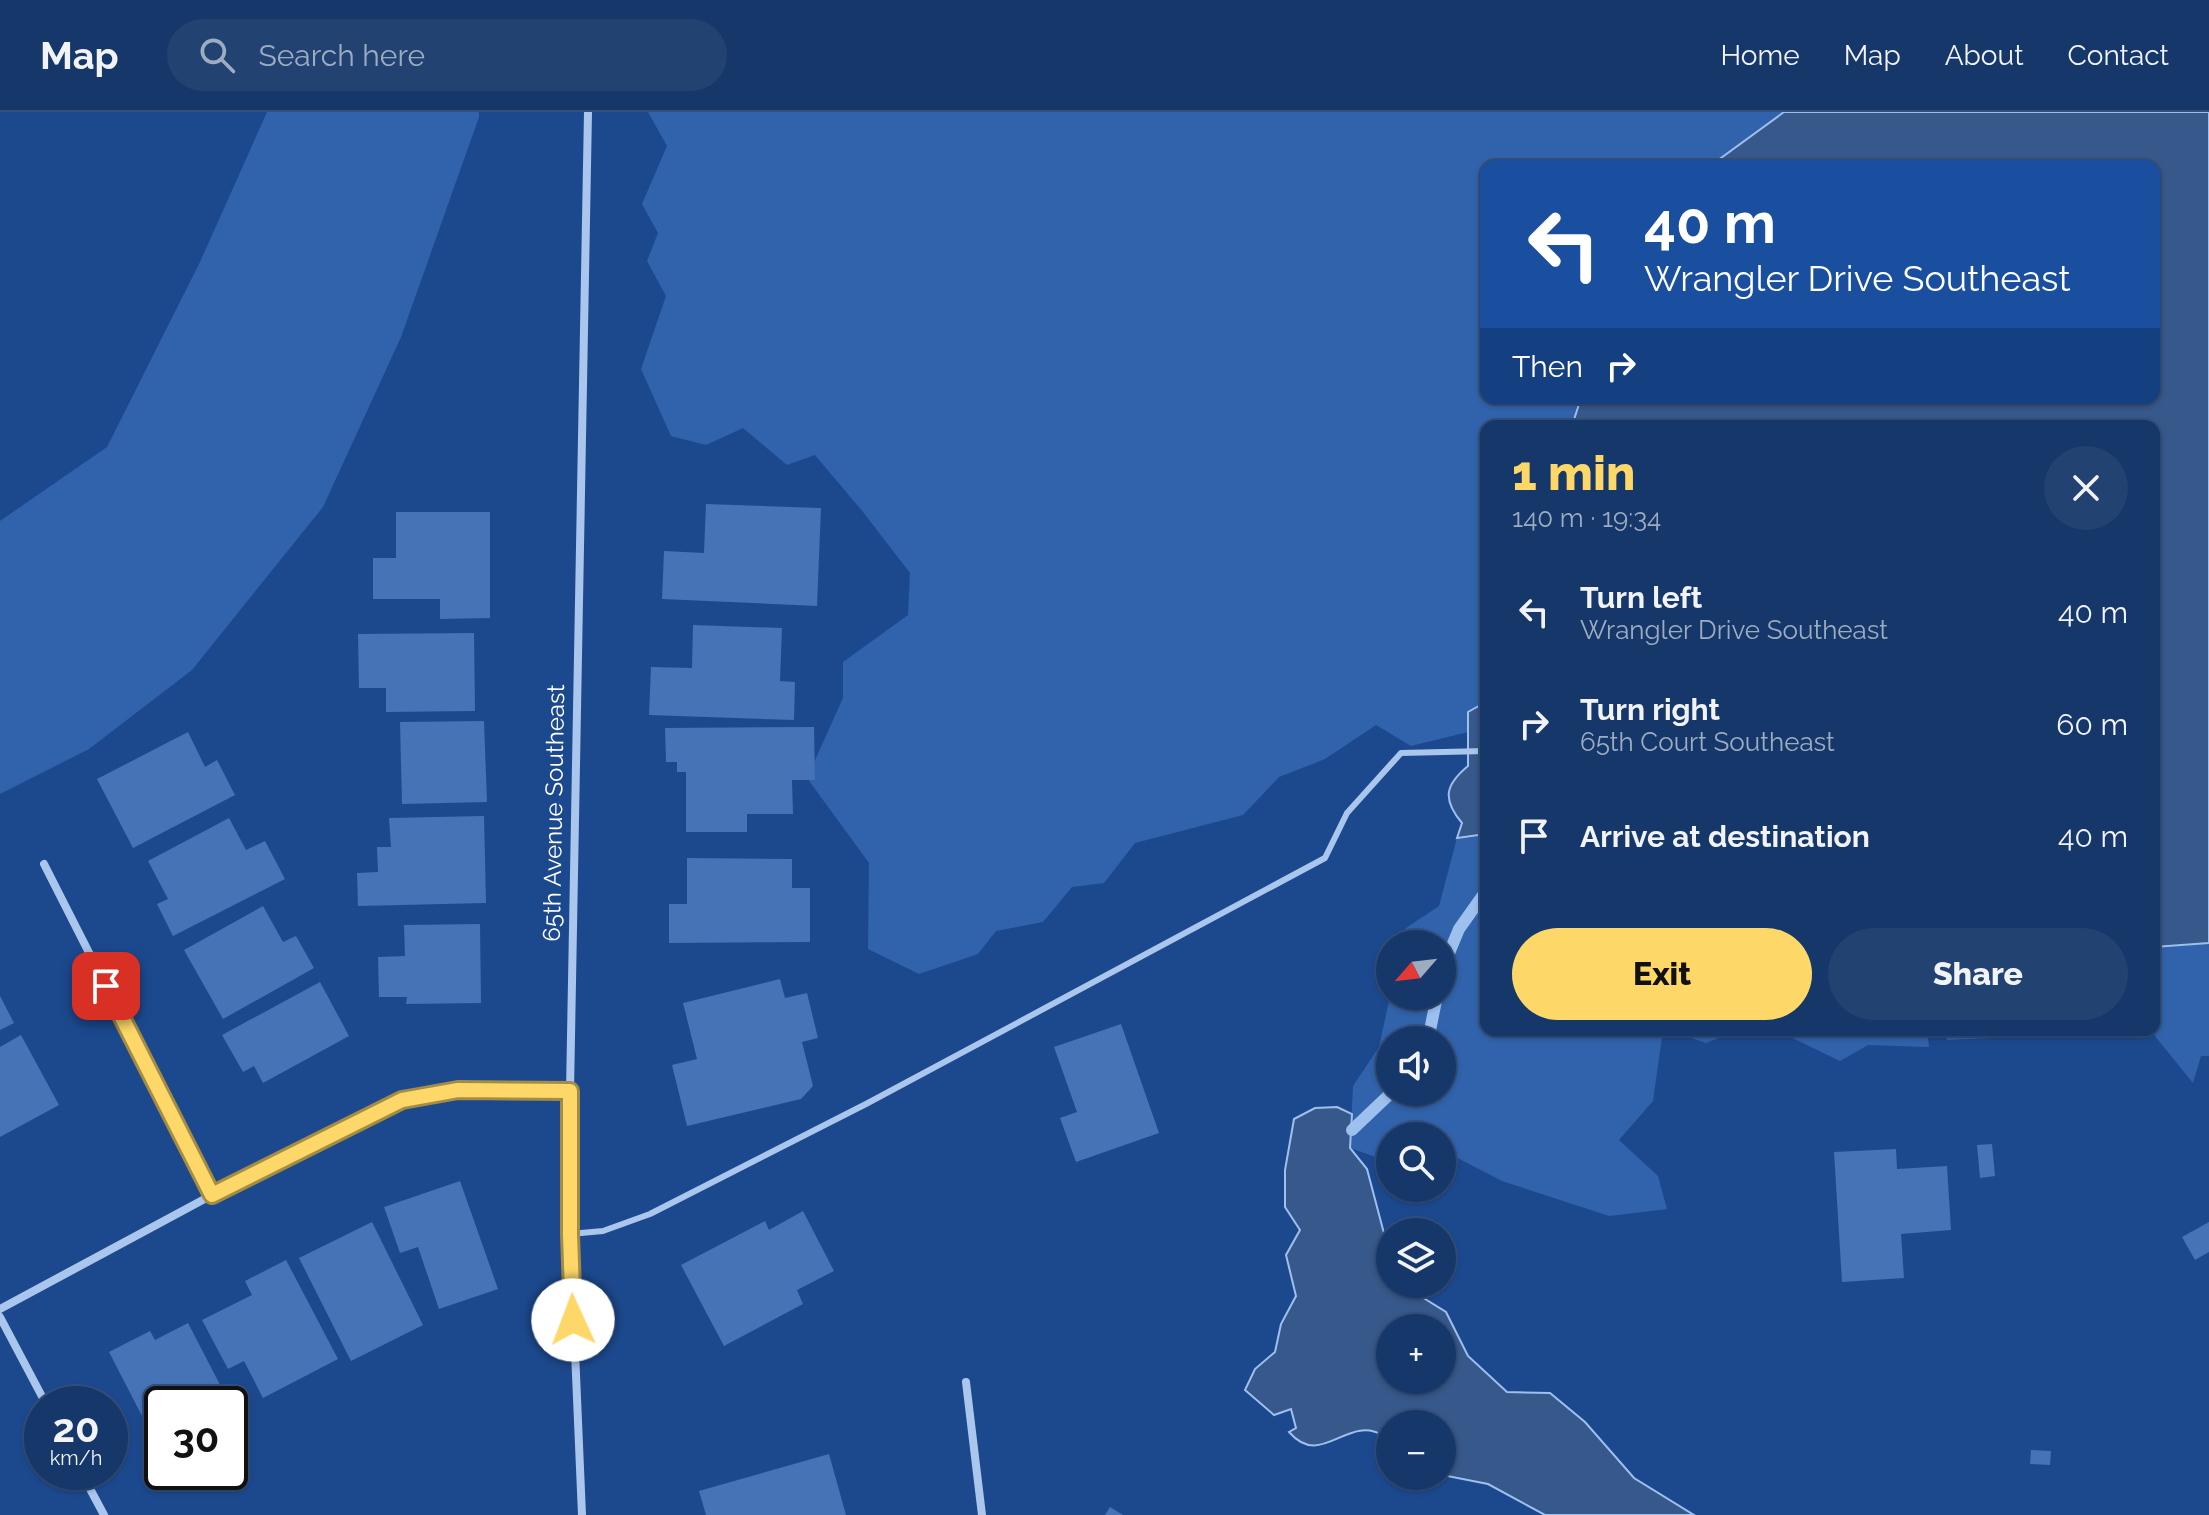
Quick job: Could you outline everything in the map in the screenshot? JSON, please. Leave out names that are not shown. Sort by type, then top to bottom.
[{"type":"street","name":"65th Avenue Southeast","points":[[582,1515],[570,1234],[570,1091],[588,112]]},
{"type":"street","points":[[44,864],[212,1195]]},
{"type":"street","points":[[0,1309],[212,1195],[402,1100],[458,1090],[570,1091]]},
{"type":"street","points":[[0,1317],[36,1386]]},
{"type":"street","points":[[966,1382],[982,1515]]},
{"type":"street","points":[[91,1490],[104,1515]]},
{"type":"lane","points":[[570,1234],[603,1231],[650,1214],[866,1104],[1325,858],[1347,813],[1401,753],[1480,751]]},
{"type":"shaded area","points":[[267,112],[479,112],[479,117],[401,337],[323,507],[192,670],[89,749],[0,794],[0,521],[107,447],[200,262]]},
{"type":"shaded area","points":[[648,112],[1783,112],[1718,160],[1480,160],[1480,404],[1579,404],[1574,420],[1480,420],[1480,706],[1469,712],[1468,732],[1411,746],[1376,725],[1325,759],[1279,777],[1243,815],[1135,843],[1104,883],[1072,887],[1043,922],[996,931],[978,954],[919,974],[868,949],[869,863],[807,778],[843,698],[843,662],[908,615],[910,573],[815,455],[787,465],[743,428],[706,445],[671,436],[641,369],[666,296],[647,261],[658,233],[642,204],[667,146]]},
{"type":"shaded area","points":[[1784,112],[2209,112],[2209,943],[2160,947],[2160,420],[1574,420],[1579,404],[2160,404],[2160,160],[1718,160]]},
{"type":"shaded area","points":[[1480,705],[1480,835],[1457,838],[1462,823],[1451,807],[1449,793],[1455,780],[1468,766],[1468,712]]},
{"type":"shaded area","points":[[1480,835],[1480,1036],[1662,1036],[1653,1101],[1619,1140],[1658,1176],[1667,1209],[1609,1216],[1502,1181],[1456,1157],[1456,1122],[1376,1122],[1376,1157],[1350,1148],[1353,1086],[1376,1052],[1376,1106],[1456,1106],[1456,1026],[1384,1026],[1387,1010],[1456,1010],[1456,930],[1406,928],[1439,906],[1457,838]]},
{"type":"shaded area","points":[[2209,943],[2209,1056],[2201,1056],[2193,1083],[2155,1036],[2160,1036],[2160,947]]},
{"type":"shaded area","points":[[1686,1036],[1724,1036],[1706,1043]]},
{"type":"shaded area","points":[[1788,1036],[1928,1036],[1929,1047],[1868,1045],[1840,1061]]},
{"type":"shaded area","points":[[1947,1036],[1997,1036],[1992,1038],[1947,1040]]},
{"type":"shaded area","points":[[1337,1107],[1352,1114],[1350,1148],[1367,1169],[1380,1218],[1376,1218],[1376,1298],[1423,1298],[1447,1314],[1376,1314],[1376,1394],[1456,1394],[1456,1332],[1468,1356],[1507,1392],[1550,1393],[1585,1422],[1634,1478],[1694,1515],[1545,1515],[1488,1484],[1456,1478],[1456,1410],[1376,1410],[1376,1433],[1358,1431],[1313,1445],[1301,1442],[1289,1432],[1296,1428],[1291,1409],[1274,1415],[1245,1390],[1255,1369],[1275,1352],[1281,1324],[1296,1296],[1286,1255],[1300,1230],[1285,1207],[1285,1170],[1294,1119],[1315,1108]]},
{"type":"building","points":[[706,504],[821,508],[817,606],[662,599],[664,551],[704,553]]},
{"type":"building","points":[[396,512],[490,512],[490,618],[440,619],[440,599],[373,599],[373,558],[396,558]]},
{"type":"building","points":[[693,625],[782,628],[780,681],[795,682],[794,720],[649,715],[651,667],[692,668]]},
{"type":"building","points":[[474,633],[475,711],[386,712],[386,688],[359,688],[358,634]]},
{"type":"building","points":[[484,721],[487,802],[402,804],[400,722]]},
{"type":"building","points":[[814,727],[815,780],[792,780],[793,814],[747,814],[747,832],[686,832],[686,772],[677,772],[677,762],[666,762],[665,728]]},
{"type":"building","points":[[188,732],[205,767],[217,760],[235,795],[133,848],[97,779]]},
{"type":"building","points":[[484,816],[486,903],[358,906],[357,873],[378,872],[377,847],[391,847],[389,818]]},
{"type":"building","points":[[229,818],[246,850],[265,841],[285,879],[173,936],[157,904],[168,899],[148,861]]},
{"type":"building","points":[[687,858],[792,859],[792,888],[810,888],[810,942],[669,943],[669,904],[687,904]]},
{"type":"building","points":[[263,906],[283,942],[296,936],[314,968],[223,1019],[184,950]]},
{"type":"building","points":[[480,924],[481,1003],[406,1004],[407,997],[379,997],[378,957],[405,956],[404,925]]},
{"type":"building","points":[[780,979],[785,998],[807,993],[818,1038],[802,1042],[813,1086],[801,1099],[687,1126],[672,1065],[697,1059],[683,1003]]},
{"type":"building","points":[[320,982],[349,1036],[263,1083],[254,1066],[243,1072],[222,1035]]},
{"type":"building","points":[[0,996],[14,1023],[0,1030]]},
{"type":"building","points":[[1121,1024],[1159,1133],[1076,1162],[1060,1118],[1077,1112],[1054,1047]]},
{"type":"building","points":[[21,1035],[59,1105],[0,1137],[0,1047]]},
{"type":"building","points":[[1992,1144],[1995,1176],[1980,1178],[1977,1145]]},
{"type":"building","points":[[1896,1149],[1897,1169],[1947,1166],[1951,1230],[1901,1234],[1904,1278],[1842,1282],[1834,1152]]},
{"type":"building","points":[[460,1181],[498,1289],[439,1309],[418,1247],[400,1253],[384,1207]]},
{"type":"building","points":[[803,1211],[834,1271],[797,1290],[803,1304],[724,1346],[681,1265],[765,1221],[769,1230]]},
{"type":"building","points":[[372,1222],[423,1325],[351,1361],[299,1258]]},
{"type":"building","points":[[2209,1222],[2209,1252],[2195,1260],[2182,1237]]},
{"type":"building","points":[[286,1260],[338,1359],[263,1398],[244,1361],[228,1369],[202,1320],[252,1295],[245,1281]]},
{"type":"building","points":[[188,1323],[221,1386],[144,1386],[144,1420],[109,1352],[150,1331],[155,1340]]},
{"type":"building","points":[[2031,1450],[2051,1451],[2050,1465],[2030,1464]]},
{"type":"building","points":[[829,1454],[846,1515],[706,1515],[699,1491]]},
{"type":"building","points":[[1110,1507],[1123,1515],[1105,1515]]},
{"type":"waterway","points":[[1456,936],[1480,899]]},
{"type":"waterway","points":[[1431,1026],[1434,1010]]},
{"type":"waterway","points":[[1352,1130],[1377,1106]]},
{"type":"route","points":[[106,986],[212,1195],[402,1100],[458,1090],[570,1091],[573,1320]]}]
